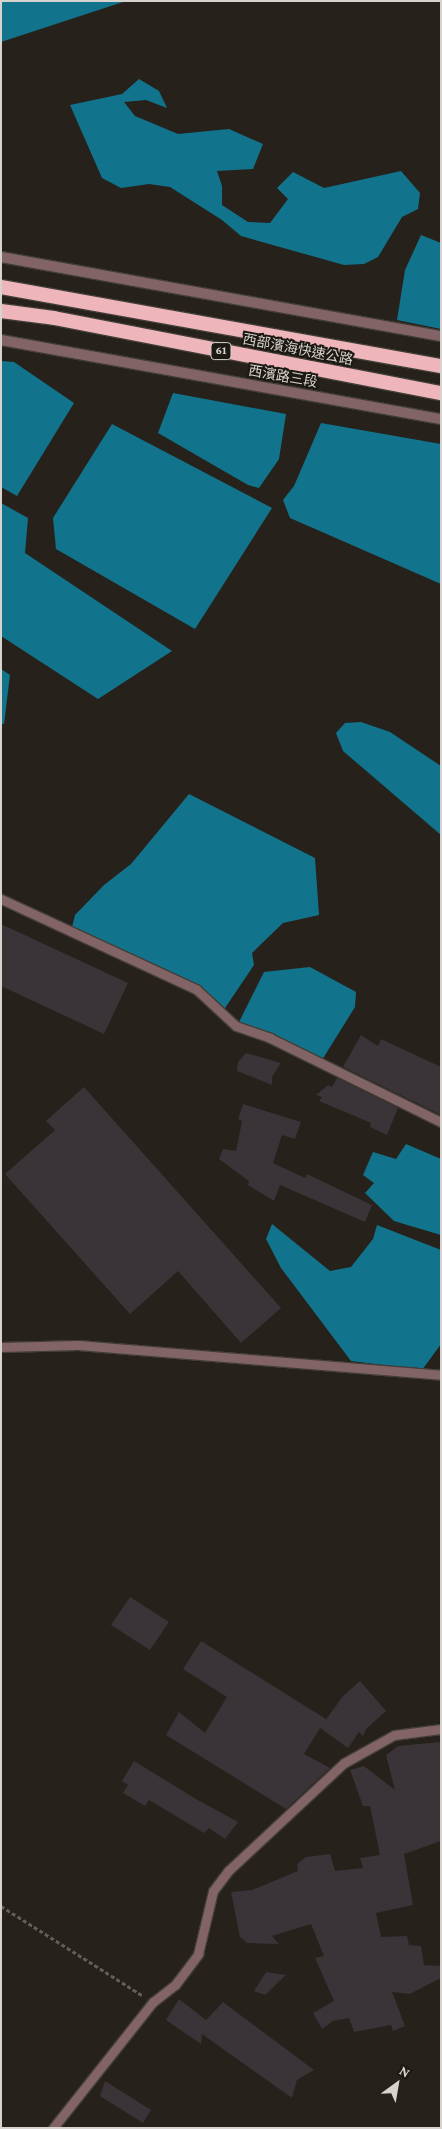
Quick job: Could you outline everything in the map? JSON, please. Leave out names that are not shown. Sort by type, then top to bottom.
[{"type":"highway","name":"西部濱海快速公路","points":[[1,287],[441,366]]},
{"type":"highway","name":"西部濱海快速公路","points":[[1,311],[54,318],[441,393]]},
{"type":"street","points":[[1,257],[441,336]]},
{"type":"street","name":"西濱路三段","points":[[1,340],[441,419]]},
{"type":"lane","points":[[1,899],[196,989],[236,1026],[270,1038],[441,1122]]},
{"type":"lane","points":[[1,1347],[78,1345],[441,1375]]},
{"type":"lane","points":[[54,2128],[154,2002],[175,1985],[198,1954],[213,1891],[228,1871],[344,1763],[394,1735],[441,1729]]},
{"type":"path","points":[[1,1906],[154,2002]]},
{"type":"water","points":[[1,1],[126,1],[1,42]]},
{"type":"water","points":[[139,79],[159,91],[167,108],[146,100],[124,102],[135,116],[178,134],[229,129],[263,144],[253,169],[217,171],[222,186],[222,205],[248,222],[270,223],[288,199],[277,188],[293,172],[324,188],[401,171],[420,193],[418,209],[402,217],[378,257],[364,264],[344,265],[241,236],[222,220],[170,187],[149,184],[121,188],[102,178],[70,105],[122,94]]},
{"type":"water","points":[[421,235],[441,243],[441,329],[397,320],[405,270]]},
{"type":"water","points":[[1,361],[14,362],[74,403],[17,496],[1,487]]},
{"type":"water","points":[[173,393],[286,414],[279,459],[259,488],[248,485],[158,433]]},
{"type":"water","points":[[321,423],[441,444],[441,584],[290,518],[283,500],[294,486]]},
{"type":"water","points":[[112,424],[272,508],[195,629],[56,549],[53,518]]},
{"type":"water","points":[[1,503],[28,518],[25,553],[172,651],[98,699],[1,636]]},
{"type":"water","points":[[1,669],[10,675],[4,724],[1,724]]},
{"type":"water","points":[[361,722],[390,732],[441,766],[441,835],[343,751],[336,733],[345,723]]},
{"type":"water","points":[[189,794],[315,858],[319,915],[283,923],[252,953],[254,965],[223,1011],[206,997],[70,935],[75,915],[104,885],[131,864]]},
{"type":"water","points":[[310,967],[356,992],[355,1007],[322,1060],[239,1022],[264,972]]},
{"type":"water","points":[[406,1144],[441,1159],[441,1235],[394,1221],[365,1193],[374,1183],[363,1175],[373,1152],[396,1159]]},
{"type":"water","points":[[272,1224],[330,1271],[351,1267],[373,1239],[377,1225],[441,1250],[441,1344],[422,1370],[351,1361],[281,1268],[266,1239]]},
{"type":"building","points":[[1,924],[128,983],[104,1034],[1,986]]},
{"type":"building","points":[[361,1035],[378,1046],[381,1039],[441,1067],[441,1115],[343,1067]]},
{"type":"building","points":[[246,1053],[281,1063],[272,1077],[272,1085],[237,1071],[238,1062]]},
{"type":"building","points":[[337,1078],[398,1108],[387,1135],[370,1127],[371,1123],[319,1101],[322,1097],[316,1095],[328,1085],[332,1087]]},
{"type":"building","points":[[84,1087],[281,1308],[241,1343],[178,1271],[130,1314],[5,1174],[55,1130],[46,1121]]},
{"type":"building","points":[[243,1104],[301,1122],[295,1139],[282,1135],[273,1163],[305,1178],[307,1174],[372,1205],[365,1222],[280,1185],[274,1201],[248,1185],[249,1181],[219,1159],[223,1149],[236,1151],[242,1121],[238,1119]]},
{"type":"building","points":[[130,1597],[169,1622],[150,1650],[111,1625]]},
{"type":"building","points":[[201,1641],[326,1719],[325,1721],[343,1696],[360,1681],[386,1711],[367,1728],[363,1736],[359,1732],[348,1748],[320,1728],[304,1754],[330,1768],[286,1809],[166,1735],[179,1712],[205,1733],[227,1697],[183,1669]]},
{"type":"building","points":[[441,1742],[441,1841],[404,1854],[413,1905],[376,1913],[381,1937],[407,1936],[409,1945],[421,1946],[424,1965],[441,1966],[441,1978],[410,1994],[392,1992],[405,2026],[393,2031],[391,2025],[354,2032],[349,2018],[333,2021],[322,2029],[313,2013],[334,2001],[315,1958],[324,1956],[311,1924],[272,1936],[279,1944],[247,1943],[240,1937],[231,1892],[252,1890],[298,1871],[297,1864],[306,1857],[330,1854],[335,1871],[363,1868],[360,1858],[380,1855],[370,1806],[363,1806],[350,1770],[364,1766],[395,1790],[386,1755],[398,1746]]},
{"type":"building","points":[[134,1761],[238,1822],[225,1839],[209,1828],[204,1833],[149,1800],[145,1806],[123,1793],[128,1785],[122,1781]]},
{"type":"building","points":[[266,1972],[286,1975],[265,1995],[254,1991]]},
{"type":"building","points":[[179,1999],[206,2020],[223,2002],[314,2070],[297,2080],[292,2098],[202,2034],[201,2044],[166,2020]]},
{"type":"building","points":[[105,2081],[151,2110],[143,2123],[100,2096]]}]
